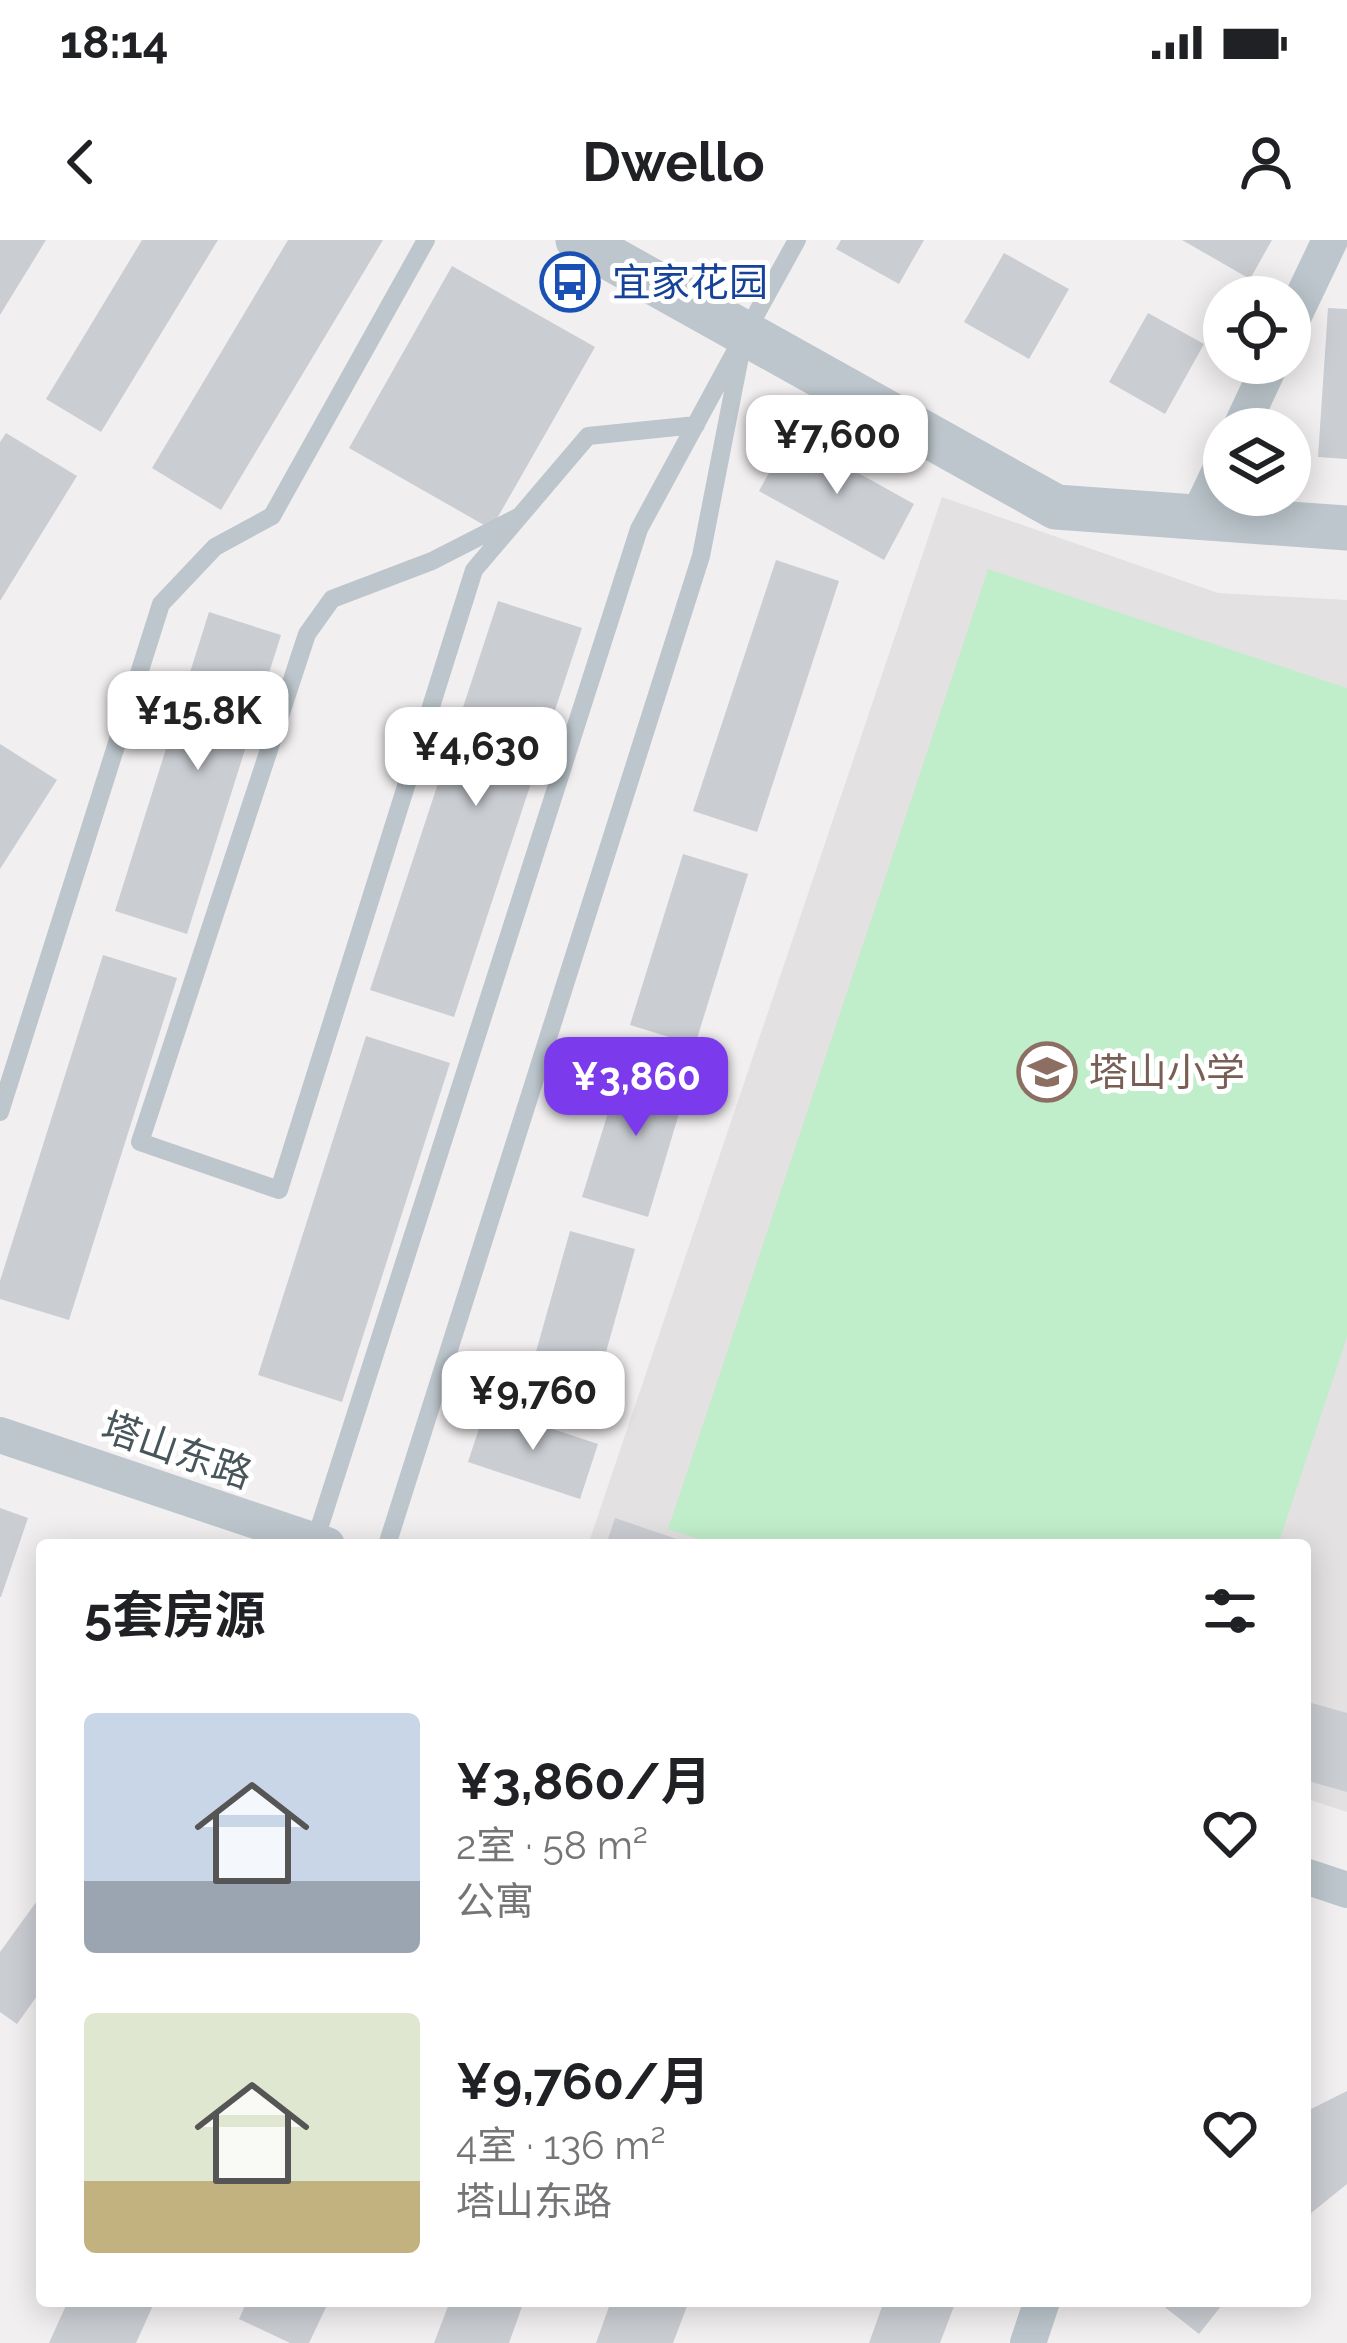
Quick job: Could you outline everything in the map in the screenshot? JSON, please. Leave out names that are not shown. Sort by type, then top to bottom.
[{"type":"street","points":[[578,240],[1056,507],[1347,528]]},
{"type":"street","points":[[1311,280],[1330,240]]},
{"type":"street","points":[[1198,517],[1203,506]]},
{"type":"street","name":"塔山东路","points":[[0,1435],[309,1539]]},
{"type":"street","points":[[1311,1878],[1347,1890]]},
{"type":"street","points":[[1028,2343],[1040,2307]]},
{"type":"lane","points":[[0,1112],[161,604],[215,547],[272,516],[426,240]]},
{"type":"lane","points":[[322,1539],[639,529],[797,240]]},
{"type":"lane","points":[[389,1539],[701,556],[744,336]]},
{"type":"lane","points":[[520,516],[433,562],[332,598],[307,634],[140,1142],[279,1190],[474,570],[520,516],[588,436],[696,425]]},
{"type":"shaded area","name":"塔山小学","points":[[942,497],[1218,593],[1347,600],[1347,1812],[1311,1800],[1311,1539],[590,1539]]},
{"type":"green space","name":"塔山小学","points":[[988,569],[1347,688],[1347,1337],[1280,1539],[699,1539],[668,1529]]},
{"type":"building","points":[[0,240],[46,240],[0,315]]},
{"type":"building","points":[[142,240],[218,240],[101,432],[46,399]]},
{"type":"building","points":[[288,240],[383,240],[221,510],[152,468]]},
{"type":"building","points":[[841,240],[924,240],[899,284],[836,249]]},
{"type":"building","points":[[1182,240],[1272,240],[1252,276]]},
{"type":"building","points":[[1004,253],[1069,289],[1029,359],[964,322]]},
{"type":"building","points":[[452,266],[595,347],[491,529],[349,448]]},
{"type":"building","points":[[1328,308],[1347,309],[1347,459],[1318,457]]},
{"type":"building","points":[[1148,313],[1203,343],[1165,414],[1109,382]]},
{"type":"building","points":[[6,433],[77,476],[0,601],[0,442]]},
{"type":"building","points":[[790,435],[914,504],[884,560],[759,491]]},
{"type":"building","points":[[776,560],[839,581],[757,832],[693,811]]},
{"type":"building","points":[[498,601],[582,628],[454,1017],[370,990]]},
{"type":"building","points":[[209,612],[281,635],[187,934],[115,911]]},
{"type":"building","points":[[0,744],[57,780],[0,869]]},
{"type":"building","points":[[683,854],[748,874],[695,1045],[630,1025]]},
{"type":"building","points":[[103,955],[177,978],[69,1320],[0,1299],[0,1281]]},
{"type":"building","points":[[366,1036],[450,1063],[342,1402],[258,1375]]},
{"type":"building","points":[[624,1061],[689,1080],[648,1217],[582,1197]]},
{"type":"building","points":[[570,1231],[635,1249],[597,1384],[532,1366]]},
{"type":"building","points":[[486,1407],[598,1444],[580,1499],[468,1462]]},
{"type":"building","points":[[0,1508],[28,1518],[1,1597],[0,1597]]},
{"type":"building","points":[[615,1518],[676,1539],[608,1539]]},
{"type":"building","points":[[1311,1703],[1347,1713],[1347,1792],[1311,1782]]},
{"type":"building","points":[[36,1902],[36,1997],[17,2024],[0,2012],[0,1952]]},
{"type":"building","points":[[1347,2091],[1347,2184],[1311,2213],[1311,2109]]},
{"type":"building","points":[[65,2307],[152,2307],[136,2343],[49,2343]]},
{"type":"building","points":[[244,2307],[326,2307],[309,2343],[290,2343],[239,2319]]},
{"type":"building","points":[[448,2307],[522,2307],[509,2343],[434,2343]]},
{"type":"building","points":[[609,2307],[687,2307],[673,2343],[596,2343]]},
{"type":"building","points":[[882,2307],[954,2307],[940,2343],[869,2343]]},
{"type":"building","points":[[1165,2307],[1220,2307],[1199,2334]]},
{"type":"place","name":"宜家花园","points":[[570,282]]},
{"type":"place","name":"塔山小学","points":[[1047,1072]]}]
